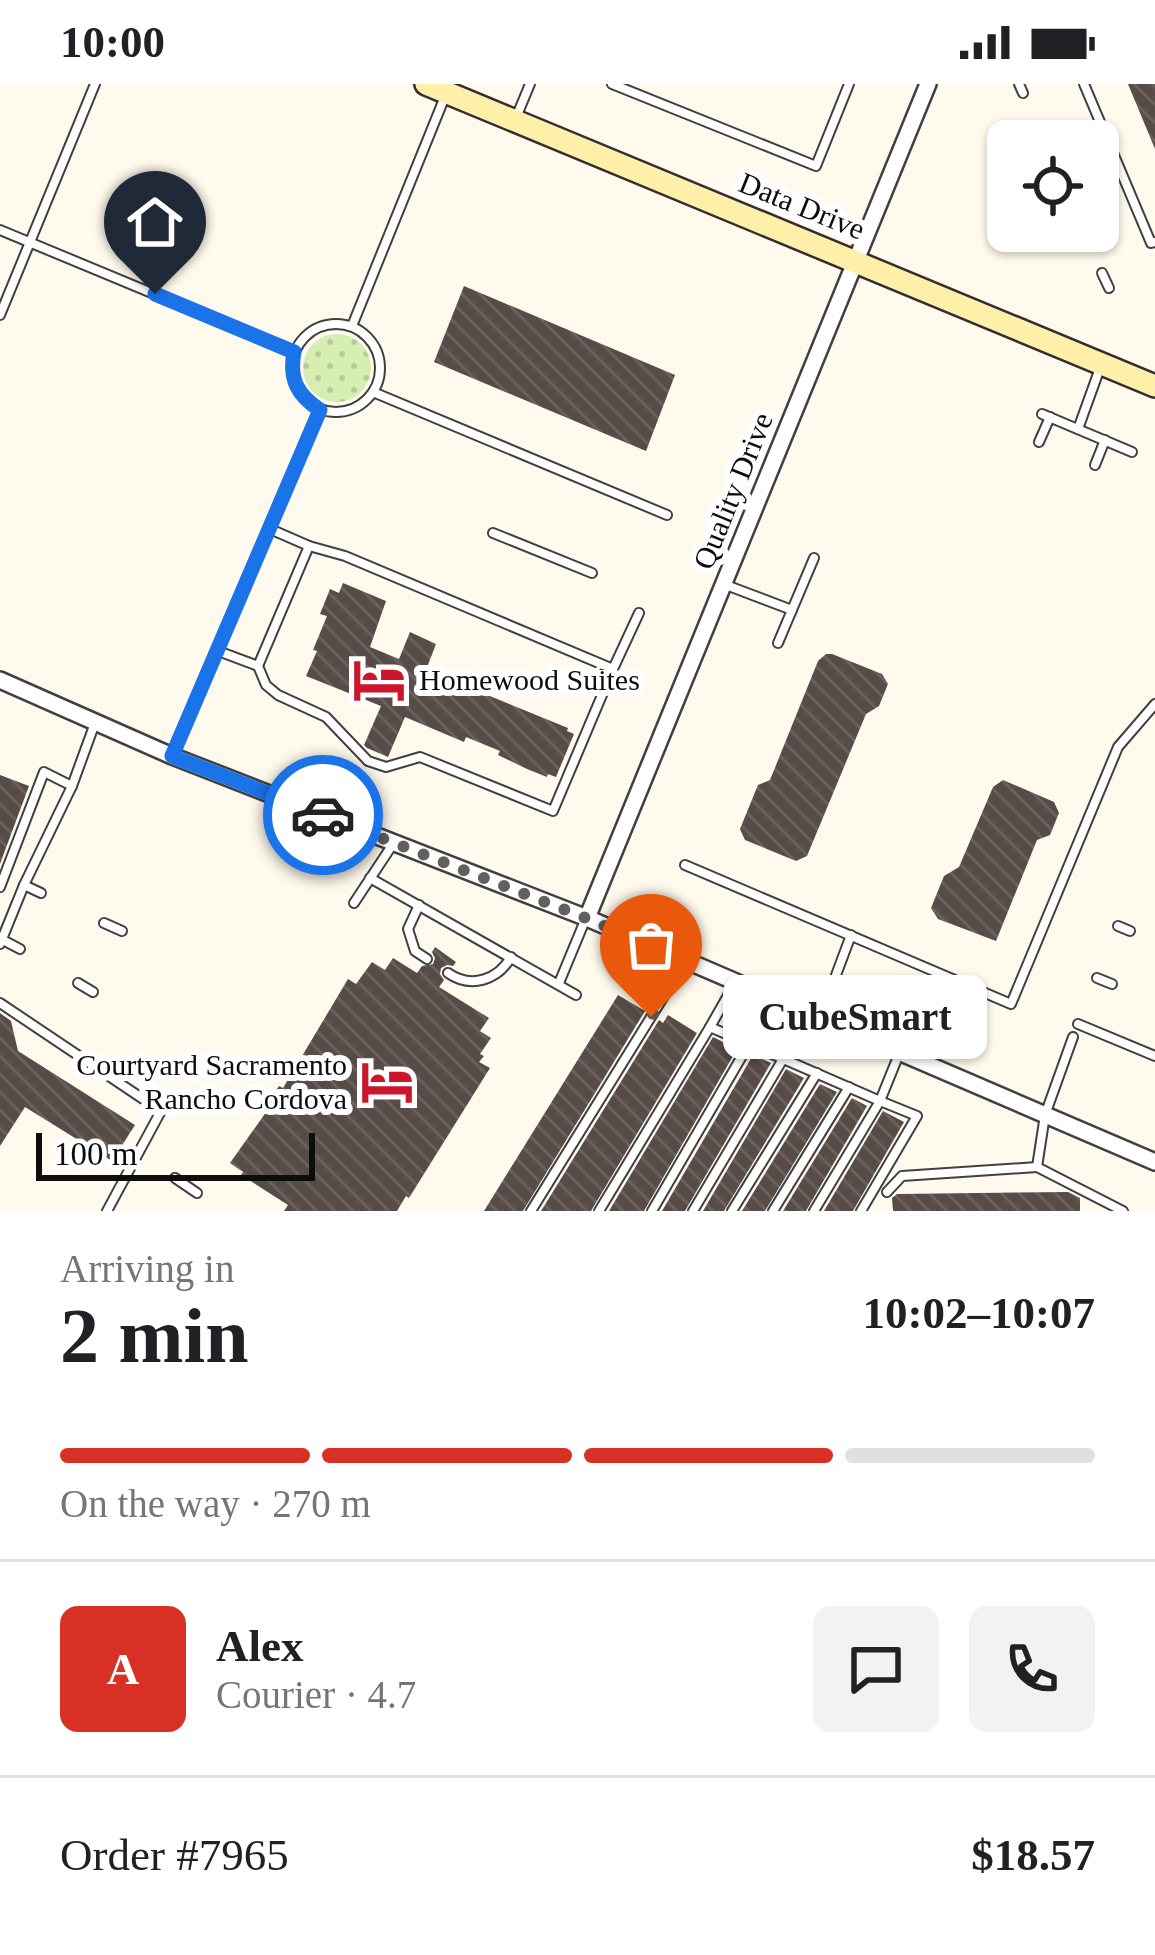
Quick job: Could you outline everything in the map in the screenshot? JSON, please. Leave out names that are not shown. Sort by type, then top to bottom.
[{"type":"street","name":"Quality Drive","points":[[586,918],[928,84]]},
{"type":"street","name":"Data Drive","points":[[436,88],[1155,386]]},
{"type":"street","points":[[0,680],[172,756],[586,918],[1155,1162]]},
{"type":"lane","points":[[0,314],[95,84]]},
{"type":"lane","points":[[514,121],[530,84]]},
{"type":"lane","points":[[612,84],[816,166],[849,84]]},
{"type":"lane","points":[[1084,84],[1151,243],[1155,242]]},
{"type":"lane","points":[[352,326],[436,88]]},
{"type":"lane","points":[[0,230],[294,352]]},
{"type":"lane","points":[[1102,273],[1109,288]]},
{"type":"lane","points":[[352,326],[377,350],[378,384],[369,399],[354,409],[320,410],[295,386],[294,352],[318,327],[352,326]]},
{"type":"lane","points":[[1078,429],[1102,364]]},
{"type":"lane","points":[[373,392],[667,514]]},
{"type":"lane","points":[[172,756],[320,410]]},
{"type":"lane","points":[[1039,442],[1046,416],[1132,452]]},
{"type":"lane","points":[[1095,464],[1105,440]]},
{"type":"lane","points":[[270,530],[345,556],[613,669]]},
{"type":"lane","points":[[493,533],[592,573]]},
{"type":"lane","points":[[309,546],[258,666],[266,685],[326,717],[368,760],[386,767],[420,757],[554,811],[639,613]]},
{"type":"lane","points":[[778,643],[814,558]]},
{"type":"lane","points":[[724,584],[792,610]]},
{"type":"lane","points":[[218,651],[258,666]]},
{"type":"lane","points":[[685,865],[1011,1004],[1118,747],[1155,704]]},
{"type":"lane","points":[[20,950],[1,940],[96,722]]},
{"type":"lane","points":[[0,887],[44,772],[72,786]]},
{"type":"lane","points":[[354,903],[394,842]]},
{"type":"lane","points":[[370,878],[576,995]]},
{"type":"lane","points":[[24,885],[41,893]]},
{"type":"lane","points":[[419,905],[408,929],[416,951],[427,959]]},
{"type":"lane","points":[[559,983],[586,918]]},
{"type":"lane","points":[[104,923],[122,931]]},
{"type":"lane","points":[[1118,926],[1130,931]]},
{"type":"lane","points":[[820,1018],[851,935]]},
{"type":"lane","points":[[448,974],[460,981],[486,979],[505,968],[512,957]]},
{"type":"lane","points":[[531,1211],[686,961]]},
{"type":"lane","points":[[1097,977],[1112,984]]},
{"type":"lane","points":[[78,982],[93,992]]},
{"type":"lane","points":[[599,1211],[735,982]]},
{"type":"lane","points":[[0,1003],[161,1111],[107,1211]]},
{"type":"lane","points":[[1078,1024],[1155,1056]]},
{"type":"lane","points":[[710,1027],[917,1116],[861,1211]]},
{"type":"lane","points":[[1037,1167],[1045,1115],[1073,1037]]},
{"type":"lane","points":[[652,1211],[749,1044]]},
{"type":"lane","points":[[814,1211],[880,1101],[900,1052]]},
{"type":"lane","points":[[693,1211],[783,1059]]},
{"type":"lane","points":[[732,1211],[817,1072]]},
{"type":"lane","points":[[773,1211],[849,1087]]},
{"type":"lane","points":[[887,1192],[902,1176],[1037,1167],[1123,1211]]},
{"type":"lane","points":[[175,1178],[197,1192]]},
{"type":"green space","points":[[337,334],[361,344],[371,368],[361,392],[337,402],[313,392],[303,368],[313,344]]},
{"type":"building","points":[[1128,84],[1155,84],[1155,149]]},
{"type":"building","points":[[464,286],[675,375],[646,451],[434,362]]},
{"type":"building","name":"Homewood Suites","points":[[343,583],[386,601],[370,647],[399,659],[410,632],[436,644],[426,670],[568,728],[574,734],[556,777],[527,769],[466,737],[464,742],[405,717],[388,757],[367,748],[364,745],[381,706],[306,676],[327,616],[320,614],[330,589],[339,593]]},
{"type":"building","points":[[826,654],[882,674],[888,684],[879,706],[866,714],[807,856],[796,861],[745,840],[740,829],[758,785],[770,780],[818,661]]},
{"type":"building","points":[[0,775],[29,786],[0,864]]},
{"type":"building","points":[[1003,780],[1054,802],[1059,813],[1050,835],[1037,840],[996,941],[938,919],[931,908],[944,876],[959,867],[993,787]]},
{"type":"building","name":"Courtyard Sacramento Rancho Cordova","points":[[435,947],[456,962],[441,968],[444,980],[439,987],[489,1018],[480,1031],[491,1038],[479,1062],[490,1068],[397,1211],[284,1211],[288,1205],[230,1163],[279,1086],[283,1088],[348,979],[356,984],[372,962],[385,970],[393,958],[417,973],[422,966],[433,964]]},
{"type":"building","points":[[618,995],[645,1011],[523,1211],[484,1211]]},
{"type":"building","points":[[0,1013],[11,1021],[18,1051],[135,1125],[112,1161],[25,1107],[0,1146]]},
{"type":"building","points":[[668,1015],[697,1033],[591,1211],[541,1211],[659,1020],[663,1023]]},
{"type":"building","points":[[713,1037],[737,1049],[644,1211],[609,1211]]},
{"type":"building","points":[[753,1055],[771,1063],[685,1211],[662,1211]]},
{"type":"building","points":[[786,1069],[804,1078],[724,1211],[703,1211]]},
{"type":"building","points":[[820,1084],[837,1092],[765,1211],[742,1211]]},
{"type":"building","points":[[852,1098],[867,1106],[806,1211],[783,1211]]},
{"type":"building","points":[[883,1111],[904,1122],[853,1211],[824,1211]]},
{"type":"building","points":[[1068,1192],[1080,1198],[1080,1211],[893,1211],[892,1198],[897,1194]]},
{"type":"way so far","points":[[323,815],[686,961],[651,1017]]},
{"type":"place","name":"Homewood Suites","points":[[379,680]]},
{"type":"place","name":"CubeSmart","points":[[651,1017]]},
{"type":"place","name":"Courtyard Sacramento Rancho Cordova","points":[[387,1082]]},
{"type":"route","points":[[155,294],[294,352],[295,386],[320,410],[172,756],[323,815]]}]
